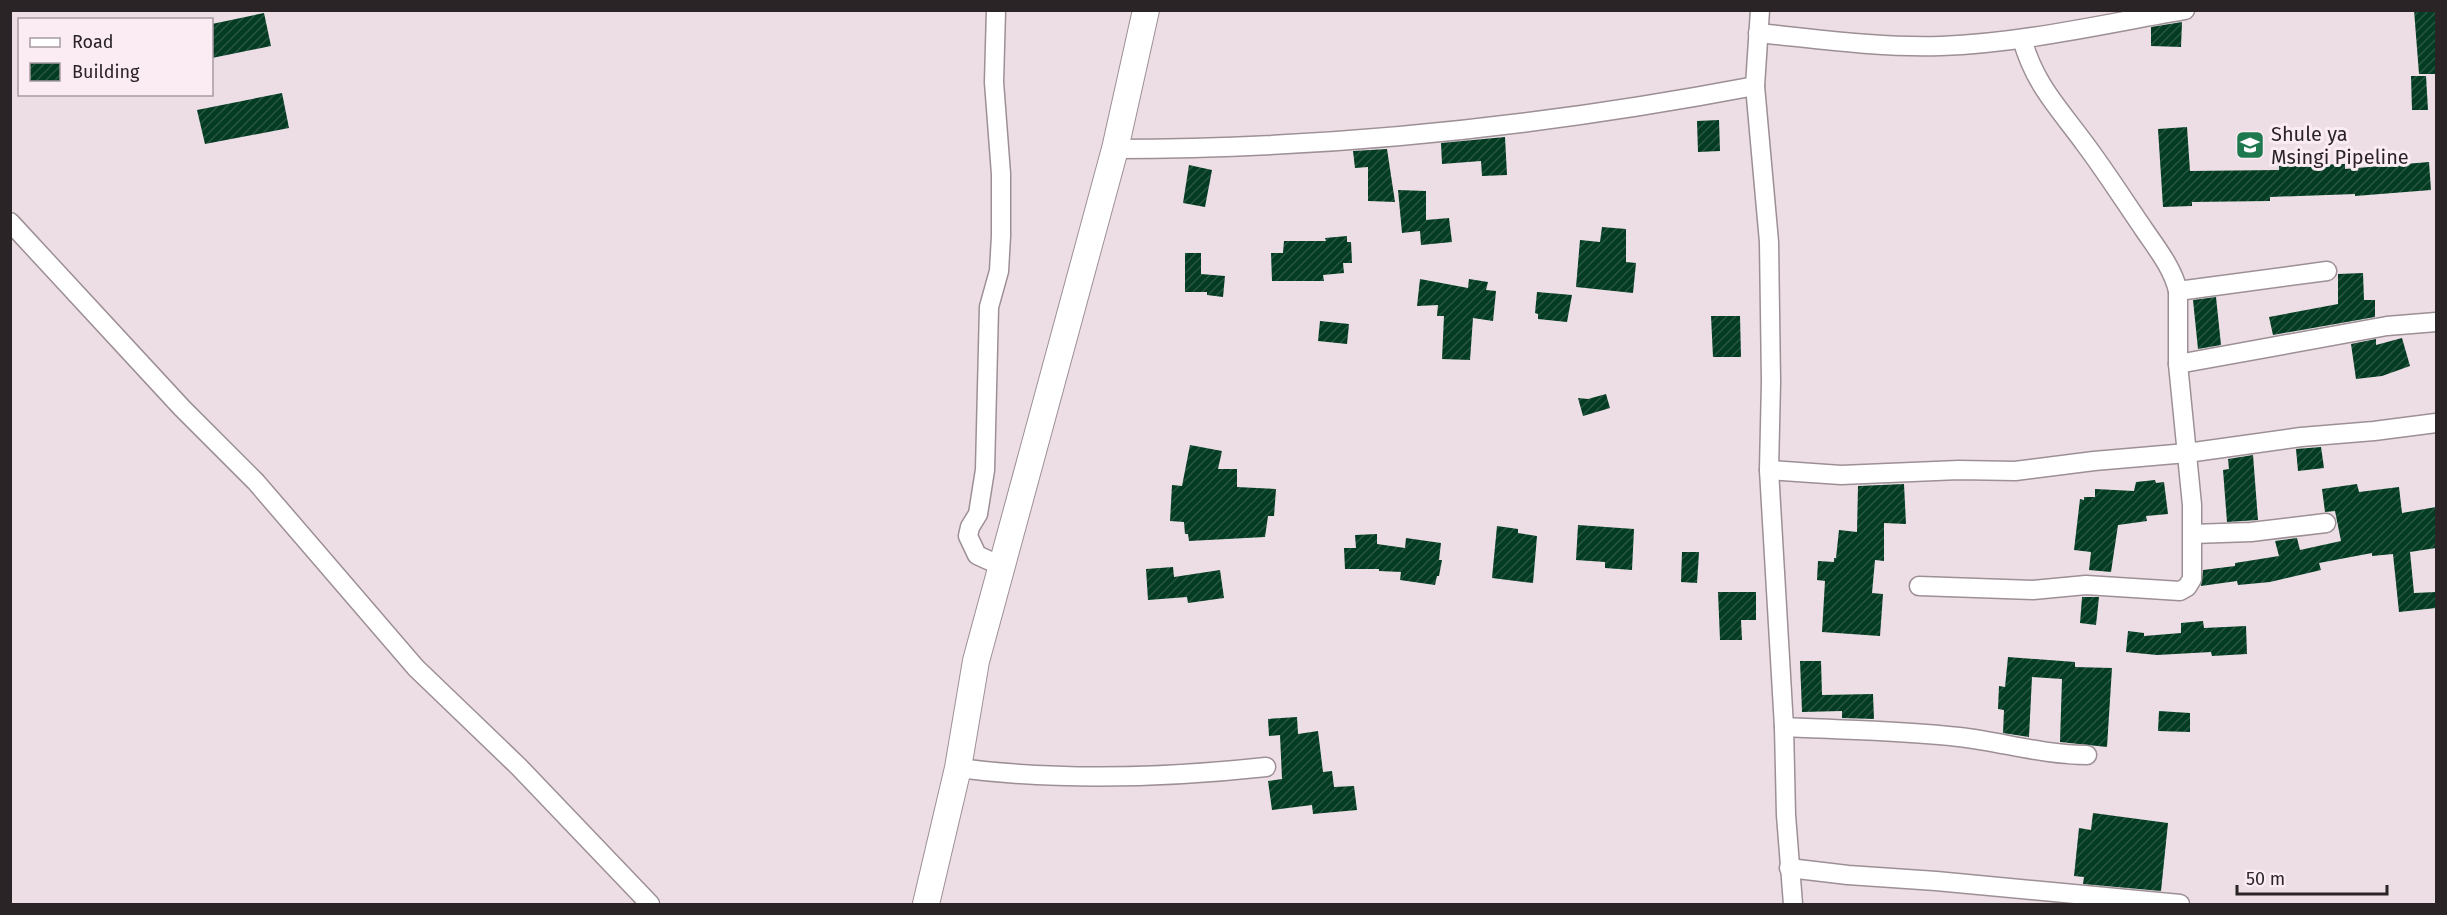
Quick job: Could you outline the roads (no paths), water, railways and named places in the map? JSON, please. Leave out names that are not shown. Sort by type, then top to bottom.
[{"type":"main road","points":[[926,904],[958,768],[976,661],[1115,149],[1146,10]]},
{"type":"street","points":[[996,10],[994,82],[1001,174],[999,270],[989,307],[985,470],[980,507],[968,536],[977,555],[1000,566]]},
{"type":"street","points":[[1760,10],[1755,86],[1769,242],[1771,382],[1768,470],[1784,728],[1784,781],[1789,868],[1793,904]]},
{"type":"street","points":[[1758,33],[1940,46],[2022,39],[2186,10]]},
{"type":"street","points":[[1918,586],[2033,590],[2086,585],[2180,591],[2187,587],[2192,579],[2193,534],[2178,364],[2178,291],[2172,273],[2154,245],[2089,148],[2033,73],[2022,39]]},
{"type":"street","points":[[1115,149],[1269,146],[1404,136],[1650,106],[1755,86]]},
{"type":"street","points":[[10,222],[182,408],[256,482],[416,668],[519,767],[650,904]]},
{"type":"street","points":[[2178,291],[2327,271]]},
{"type":"street","points":[[2178,364],[2348,335],[2387,326],[2436,322]]},
{"type":"street","points":[[1768,470],[1840,475],[1959,470],[2015,471],[2436,423]]},
{"type":"street","points":[[2193,534],[2251,532],[2326,523]]},
{"type":"street","points":[[1784,728],[1905,732],[1966,738],[2058,755],[2087,755]]},
{"type":"street","points":[[958,768],[1016,774],[1108,776],[1189,775],[1266,767]]},
{"type":"street","points":[[1789,868],[2180,904]]},
{"type":"place","name":"Shule ya Msingi Pipeline","points":[[2250,145]]}]
